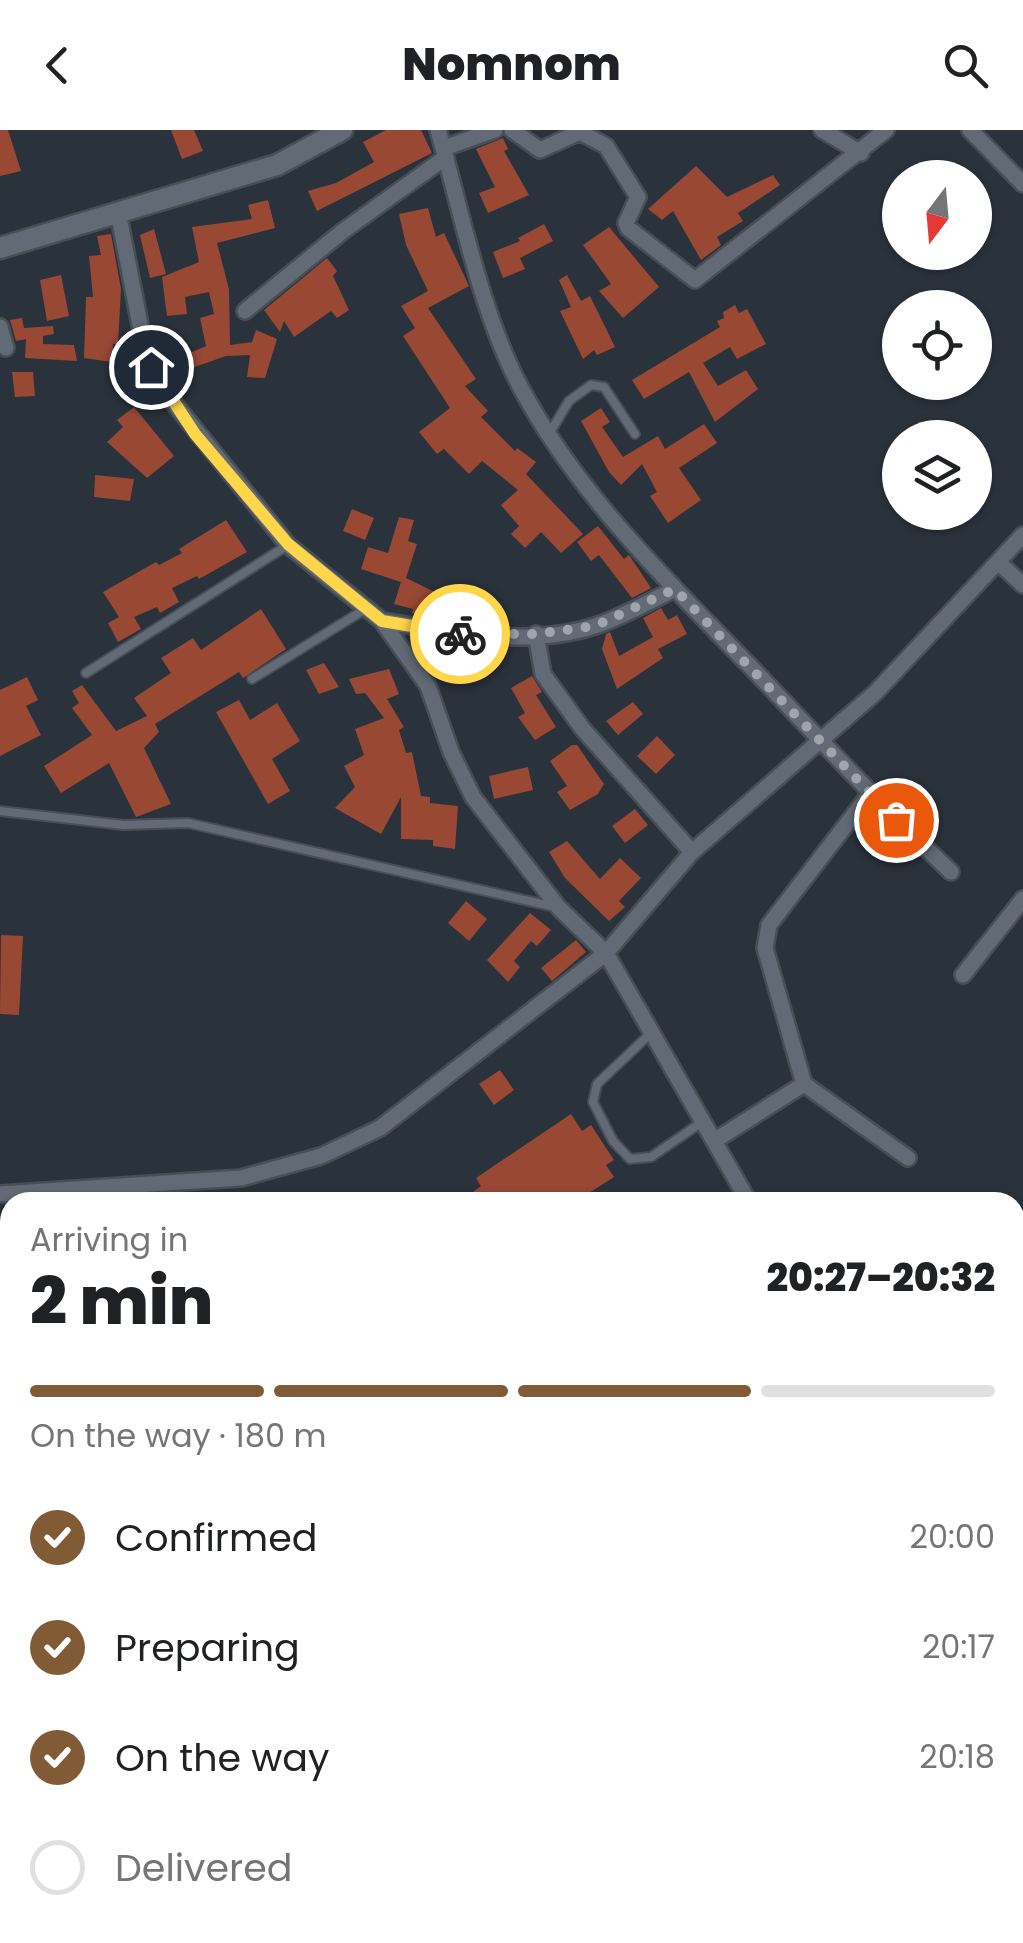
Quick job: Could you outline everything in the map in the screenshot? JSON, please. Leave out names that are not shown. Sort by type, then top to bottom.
[{"type":"street","points":[[0,248],[277,165],[342,130]]},
{"type":"street","points":[[438,130],[500,338],[520,387],[548,435],[675,589],[869,794],[951,872]]},
{"type":"street","points":[[244,311],[445,152],[495,130]]},
{"type":"street","points":[[512,130],[540,150],[580,132],[606,146],[638,196],[626,223],[628,228],[690,280],[698,278],[886,130]]},
{"type":"street","points":[[822,130],[861,153]]},
{"type":"street","points":[[970,130],[1023,184]]},
{"type":"street","points":[[118,212],[151,367],[195,434],[288,544],[382,621],[428,686],[451,752],[473,797],[559,908],[606,953],[744,1192]]},
{"type":"street","points":[[0,327],[6,348]]},
{"type":"street","points":[[30,1192],[240,1178],[321,1156],[380,1128],[606,953],[692,852],[874,693],[1023,535]]},
{"type":"street","points":[[998,562],[1023,585]]},
{"type":"street","points":[[382,621],[462,635],[536,634],[595,626],[675,589]]},
{"type":"street","points":[[536,634],[543,674],[582,728],[692,852]]},
{"type":"street","points":[[869,794],[769,925],[765,948],[804,1084],[908,1158]]},
{"type":"street","points":[[963,975],[1023,899]]},
{"type":"street","points":[[714,1141],[804,1084]]},
{"type":"lane","points":[[548,435],[569,401],[590,386],[604,386],[635,434]]},
{"type":"lane","points":[[86,673],[288,544]]},
{"type":"lane","points":[[252,680],[367,608]]},
{"type":"lane","points":[[0,811],[123,825],[188,823],[559,908]]},
{"type":"lane","points":[[650,1033],[597,1084],[593,1102],[613,1141],[630,1159],[651,1157],[702,1122]]},
{"type":"building","points":[[0,130],[8,130],[21,171],[0,176]]},
{"type":"building","points":[[171,130],[194,130],[203,151],[182,159]]},
{"type":"building","points":[[386,130],[421,130],[432,153],[317,211],[308,191],[336,183],[374,162],[363,142]]},
{"type":"building","points":[[503,138],[508,149],[504,151],[529,195],[488,213],[479,193],[495,187],[476,149]]},
{"type":"building","points":[[696,166],[727,197],[773,175],[780,185],[738,213],[743,221],[717,237],[721,245],[701,260],[673,211],[662,220],[648,209]]},
{"type":"building","points":[[268,200],[275,228],[217,243],[229,289],[230,345],[252,342],[256,330],[277,339],[265,378],[247,377],[250,355],[226,356],[172,375],[164,355],[182,350],[185,355],[206,346],[200,318],[214,314],[209,292],[185,297],[187,314],[167,316],[162,277],[199,262],[192,227],[252,219],[248,205]]},
{"type":"building","points":[[428,208],[436,237],[444,233],[469,286],[428,308],[476,379],[465,386],[488,411],[481,417],[515,451],[517,448],[536,462],[526,474],[583,534],[561,553],[541,532],[525,548],[511,534],[519,526],[501,505],[518,490],[482,461],[469,474],[444,449],[437,454],[419,432],[450,408],[403,336],[415,328],[401,306],[428,291],[406,245],[399,214]]},
{"type":"building","points":[[544,224],[553,241],[520,258],[525,269],[503,278],[493,252],[520,241],[518,238]]},
{"type":"building","points":[[609,227],[659,287],[623,318],[599,291],[611,284],[583,245]]},
{"type":"building","points":[[154,229],[166,274],[150,278],[140,235]]},
{"type":"building","points":[[111,234],[121,289],[118,344],[113,344],[112,362],[84,358],[86,297],[93,297],[89,256],[101,255],[97,236]]},
{"type":"building","points":[[327,258],[337,271],[333,276],[349,310],[337,318],[331,311],[294,337],[284,321],[280,332],[264,310]]},
{"type":"building","points":[[61,275],[69,316],[47,321],[40,280]]},
{"type":"building","points":[[567,275],[581,301],[590,296],[615,347],[597,355],[594,350],[583,359],[560,311],[571,307],[559,280]]},
{"type":"building","points":[[735,305],[739,313],[747,309],[766,344],[737,359],[730,347],[703,363],[718,386],[746,370],[758,389],[715,422],[689,372],[644,399],[632,380],[720,327],[717,321],[724,318],[723,312]]},
{"type":"building","points":[[22,318],[24,328],[53,326],[54,334],[43,336],[43,344],[74,345],[77,361],[25,358],[26,339],[16,341],[10,320]]},
{"type":"building","points":[[12,372],[33,372],[35,396],[15,397]]},
{"type":"building","points":[[134,407],[174,456],[147,478],[107,442],[123,427],[117,420]]},
{"type":"building","points":[[601,408],[610,422],[602,427],[623,457],[658,436],[665,449],[704,424],[717,443],[679,468],[701,500],[668,523],[650,496],[657,492],[642,464],[621,485],[609,472],[581,421]]},
{"type":"building","points":[[95,475],[134,479],[130,501],[94,497]]},
{"type":"building","points":[[352,509],[374,518],[365,540],[343,531]]},
{"type":"building","points":[[399,517],[414,520],[408,541],[417,544],[406,578],[476,612],[471,623],[430,607],[426,617],[412,613],[413,609],[394,604],[401,582],[361,569],[368,547],[388,553]]},
{"type":"building","points":[[226,520],[247,552],[199,579],[197,576],[172,588],[179,602],[160,613],[157,607],[134,617],[141,629],[118,642],[108,623],[119,617],[103,592],[156,562],[159,565],[182,553],[179,549]]},
{"type":"building","points":[[598,526],[624,559],[629,555],[651,588],[632,598],[599,555],[591,561],[577,542]]},
{"type":"building","points":[[661,608],[668,620],[677,615],[687,634],[658,649],[663,658],[617,689],[602,649],[606,634],[610,632],[619,656],[653,637],[643,618]]},
{"type":"building","points":[[261,609],[286,649],[243,678],[239,672],[155,724],[159,732],[144,748],[171,804],[136,817],[109,763],[61,793],[44,766],[92,735],[72,708],[79,703],[72,691],[82,685],[116,731],[147,716],[134,698],[171,673],[161,658],[193,638],[201,650]]},
{"type":"building","points":[[324,663],[339,687],[319,694],[306,670]]},
{"type":"building","points":[[389,669],[399,694],[387,699],[404,727],[399,730],[406,753],[412,752],[421,796],[430,797],[430,803],[458,806],[455,849],[433,846],[433,840],[401,839],[401,797],[381,834],[335,808],[355,787],[344,766],[364,755],[355,729],[384,718],[365,693],[356,694],[349,679]]},
{"type":"building","points":[[532,676],[542,692],[536,695],[556,727],[535,740],[518,717],[525,713],[511,688]]},
{"type":"building","points":[[27,677],[38,700],[26,706],[41,735],[0,756],[0,690]]},
{"type":"building","points":[[239,700],[250,720],[277,703],[300,741],[272,759],[290,791],[268,804],[216,712]]},
{"type":"building","points":[[633,702],[643,714],[618,735],[606,721]]},
{"type":"building","points":[[657,736],[675,755],[656,774],[637,756]]},
{"type":"building","points":[[577,745],[604,784],[598,794],[570,810],[557,792],[567,786],[550,761]]},
{"type":"building","points":[[528,767],[533,790],[494,799],[489,776]]},
{"type":"building","points":[[635,809],[648,825],[625,843],[612,826]]},
{"type":"building","points":[[567,841],[600,879],[620,858],[641,878],[619,901],[625,907],[609,921],[565,878],[549,852]]},
{"type":"building","points":[[466,901],[487,919],[469,941],[448,923]]},
{"type":"building","points":[[530,913],[551,930],[537,946],[531,941],[514,961],[520,967],[508,982],[487,960]]},
{"type":"building","points":[[1,935],[23,936],[19,1015],[0,1014]]},
{"type":"building","points":[[576,940],[586,952],[552,981],[541,968]]},
{"type":"building","points":[[500,1070],[514,1090],[494,1105],[479,1084]]},
{"type":"building","points":[[571,1114],[582,1131],[591,1125],[614,1160],[606,1165],[614,1177],[591,1192],[473,1192],[481,1186],[476,1178]]},
{"type":"way so far","points":[[460,634],[536,634],[595,626],[675,589],[896,820]]},
{"type":"route","points":[[151,367],[195,434],[288,544],[382,621],[460,634]]}]
